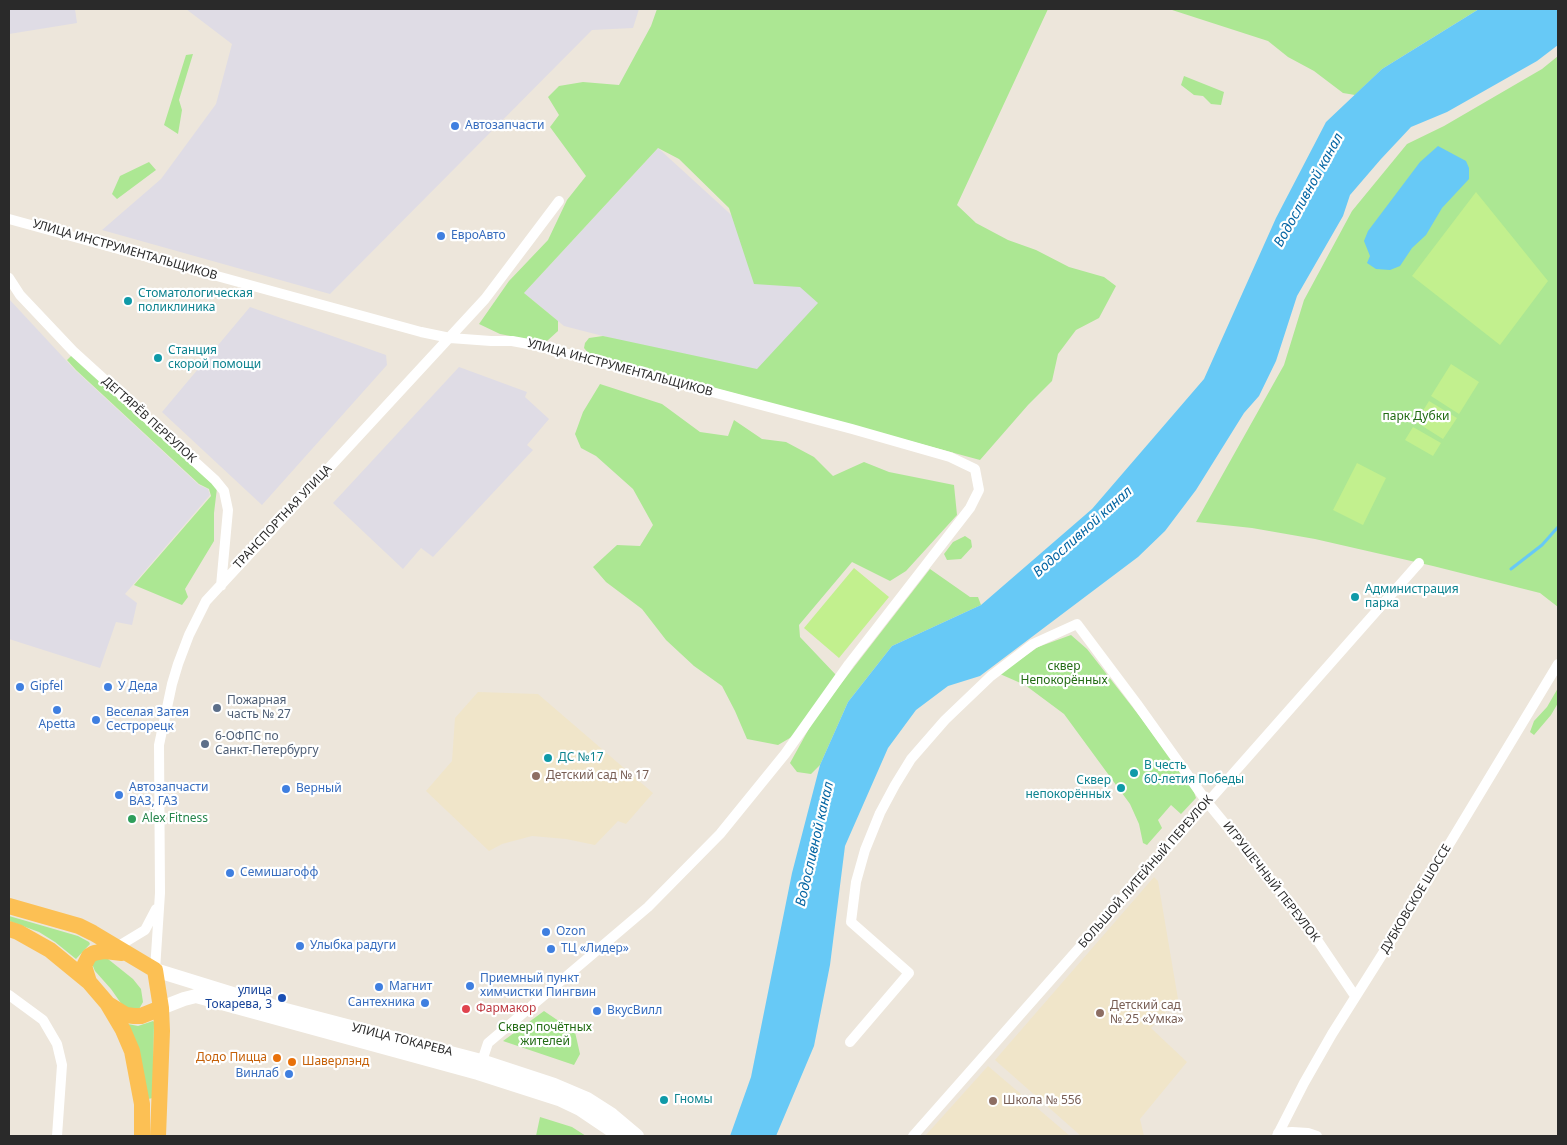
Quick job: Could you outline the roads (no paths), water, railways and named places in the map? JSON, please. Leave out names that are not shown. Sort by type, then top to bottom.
[{"type":"highway","points":[[9,906],[79,926],[154,970],[161,1008],[162,1047],[158,1136]]},
{"type":"highway","points":[[9,929],[50,950],[88,982],[107,1003],[123,1030],[132,1051],[142,1104],[142,1136]]},
{"type":"highway","points":[[88,982],[84,969],[89,956],[105,951],[122,950]]},
{"type":"highway","points":[[107,1003],[126,1015],[134,1016],[141,1016],[161,1008]]},
{"type":"main road","name":"УЛИЦА ТОКАРЕВА","points":[[154,970],[480,1067],[580,1109],[620,1136]]},
{"type":"main road","name":"УЛИЦА ТОКАРЕВА","points":[[161,1008],[196,996],[554,1085],[587,1099],[612,1115],[637,1136]]},
{"type":"street","name":"ТРАНСПОРТНАЯ УЛИЦА","points":[[154,970],[159,898],[159,745],[172,684],[184,649],[206,601],[485,299],[560,201]]},
{"type":"street","name":"УЛИЦА ИНСТРУМЕНТАЛЬЩИКОВ","points":[[9,219],[421,332],[450,338],[512,341],[534,345],[852,429],[950,457],[975,469],[979,490],[970,508],[849,664],[785,754],[720,834],[648,907],[488,1043],[480,1067]]},
{"type":"street","name":"ДЕГТЯРЁВ ПЕРЕУЛОК","points":[[9,278],[20,295],[73,351],[215,480],[224,491],[228,510],[220,586]]},
{"type":"street","name":"БОЛЬШОЙ ЛИТЕЙНЫЙ ПЕРЕУЛОК","points":[[913,1136],[1419,563]]},
{"type":"street","name":"ИГРУШЕЧНЫЙ ПЕРЕУЛОК","points":[[850,1042],[909,973],[851,922],[856,882],[865,850],[880,813],[895,785],[910,759],[944,720],[992,676],[1033,644],[1076,624],[1207,802],[1303,919],[1355,996]]},
{"type":"street","name":"ДУБКОВСКОЕ ШОССЕ","points":[[1277,1135],[1304,1083],[1355,996],[1397,931],[1558,664]]},
{"type":"street","name":"ТРАНСПОРТНАЯ УЛИЦА","points":[[122,950],[145,930],[155,912],[159,898]]},
{"type":"street","points":[[9,995],[42,1020],[57,1044],[62,1065],[57,1136]]},
{"type":"street","points":[[1277,1135],[1292,1132],[1308,1133],[1317,1136]]},
{"type":"water","name":"Водосливной канал","points":[[1479,9],[1558,9],[1558,45],[1537,61],[1447,112],[1411,127],[1350,195],[1343,216],[1297,296],[1276,361],[1259,396],[1244,413],[1196,490],[1165,531],[1138,557],[980,676],[948,686],[916,710],[888,748],[845,846],[830,965],[814,1046],[776,1136],[730,1136],[751,1077],[792,873],[820,765],[848,702],[892,646],[981,605],[1092,509],[1204,379],[1276,218],[1326,122],[1382,69]]},
{"type":"water","points":[[1438,146],[1466,161],[1469,168],[1469,179],[1442,208],[1426,235],[1412,248],[1400,266],[1390,270],[1376,269],[1367,263],[1370,256],[1364,241],[1368,231],[1420,162]]},
{"type":"waterway","points":[[1511,569],[1542,545],[1558,527]]},
{"type":"place","name":"Автозапчасти","points":[[455,126]]},
{"type":"place","name":"ЕвроАвто","points":[[441,236]]},
{"type":"place","name":"Стоматологическая поликлиника","points":[[128,301]]},
{"type":"place","name":"Станция скорой помощи","points":[[158,358]]},
{"type":"place","name":"Администрация парка","points":[[1355,597]]},
{"type":"place","name":"Gipfel","points":[[20,687]]},
{"type":"place","name":"У Деда","points":[[108,687]]},
{"type":"place","name":"Пожарная часть № 27","points":[[217,708]]},
{"type":"place","name":"Apetta","points":[[57,710]]},
{"type":"place","name":"Веселая Затея Сестрорецк","points":[[96,720]]},
{"type":"place","name":"6-ОФПС по Санкт-Петербургу","points":[[205,744]]},
{"type":"place","name":"ДС №17","points":[[548,758]]},
{"type":"place","name":"В честь 60-летия Победы","points":[[1134,773]]},
{"type":"place","name":"Детский сад № 17","points":[[536,776]]},
{"type":"place","name":"Сквер непокорённых","points":[[1121,788]]},
{"type":"place","name":"Верный","points":[[286,789]]},
{"type":"place","name":"Автозапчасти ВАЗ, ГАЗ","points":[[119,795]]},
{"type":"place","name":"Alex Fitness","points":[[132,819]]},
{"type":"place","name":"Семишагофф","points":[[230,873]]},
{"type":"place","name":"Ozon","points":[[546,932]]},
{"type":"place","name":"Улыбка радуги","points":[[300,946]]},
{"type":"place","name":"ТЦ «Лидер»","points":[[551,949]]},
{"type":"place","name":"Приемный пункт химчистки Пингвин","points":[[470,986]]},
{"type":"place","name":"Магнит","points":[[379,987]]},
{"type":"place","name":"улица Токарева, 3","points":[[282,998]]},
{"type":"place","name":"Сантехника","points":[[425,1003]]},
{"type":"place","name":"Фармакор","points":[[466,1009]]},
{"type":"place","name":"ВкусВилл","points":[[597,1011]]},
{"type":"place","name":"Детский сад № 25 «Умка»","points":[[1100,1013]]},
{"type":"place","name":"Додо Пицца","points":[[277,1058]]},
{"type":"place","name":"Шаверлэнд","points":[[292,1062]]},
{"type":"place","name":"Винлаб","points":[[289,1074]]},
{"type":"place","name":"Гномы","points":[[664,1100]]},
{"type":"place","name":"Школа № 556","points":[[993,1101]]},
{"type":"park label","name":"парк Дубки","points":[[1416,417]]},
{"type":"park label","name":"сквер Непокорённых","points":[[1064,674]]},
{"type":"park label","name":"Сквер почётных жителей","points":[[545,1035]]}]
